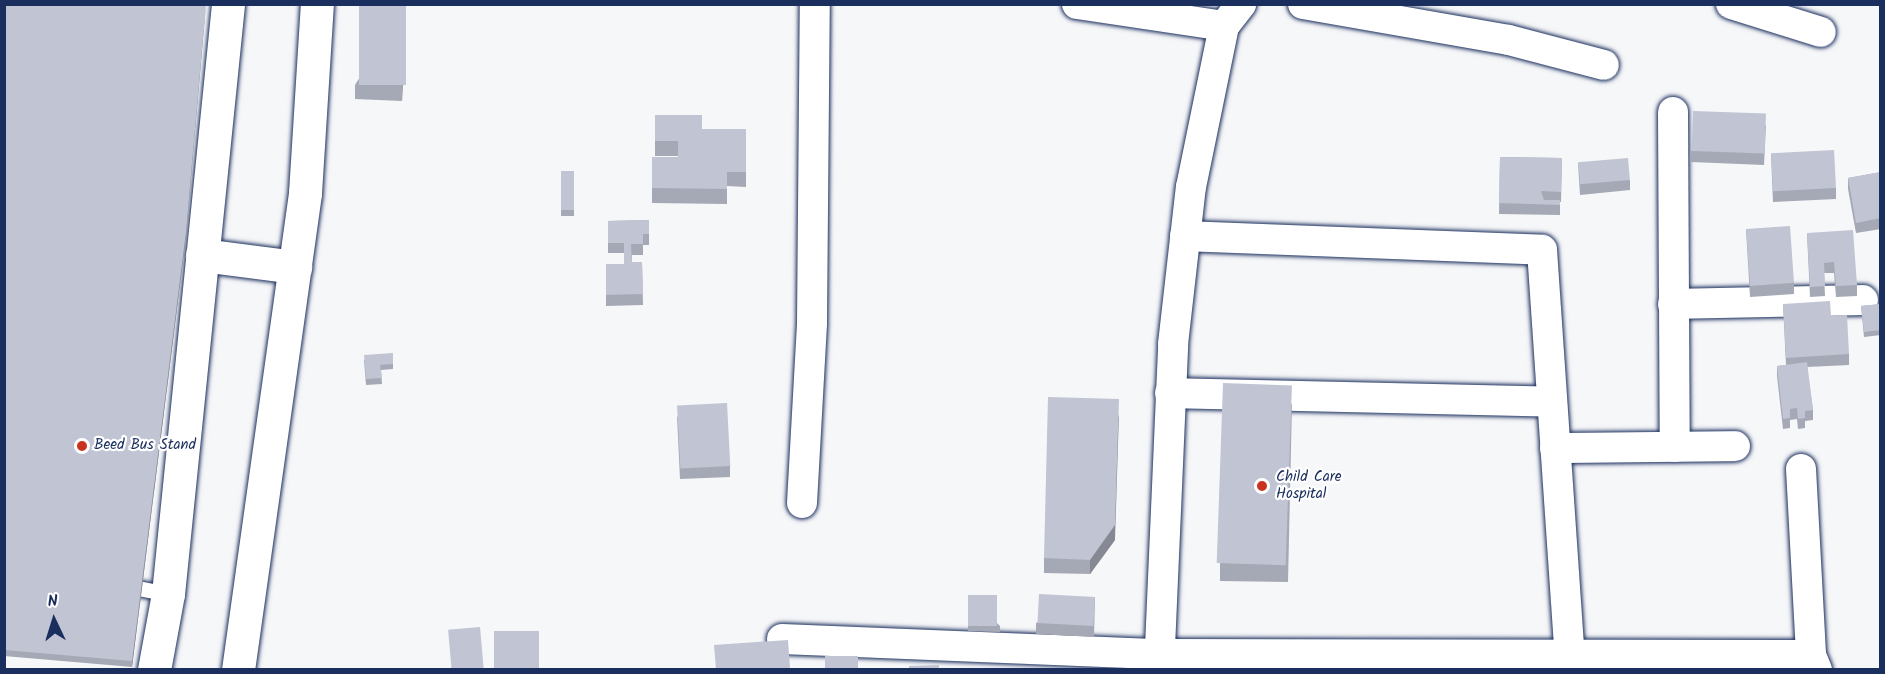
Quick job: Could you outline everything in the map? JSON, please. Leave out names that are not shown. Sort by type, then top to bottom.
[{"type":"main road","points":[[154,669],[168,594],[197,272],[228,4]]},
{"type":"main road","points":[[238,669],[305,193],[317,4]]},
{"type":"main road","points":[[197,272],[295,267]]},
{"type":"street","points":[[802,503],[812,323],[815,4]]},
{"type":"street","points":[[1077,4],[1232,15],[1191,187],[1185,236],[1170,393],[1159,662]]},
{"type":"street","points":[[1303,4],[1498,38],[1604,65]]},
{"type":"street","points":[[1731,4],[1821,32]]},
{"type":"street","points":[[1673,112],[1675,447]]},
{"type":"street","points":[[1185,236],[1542,250],[1570,661]]},
{"type":"street","points":[[1674,304],[1863,300]]},
{"type":"street","points":[[1170,393],[1552,402]]},
{"type":"street","points":[[1555,448],[1735,446]]},
{"type":"street","points":[[782,639],[1159,662],[1814,662],[1801,469]]},
{"type":"lane","points":[[109,583],[168,594]]},
{"type":"building","name":"Beed Bus Stand","points":[[4,4],[206,4],[186,232],[132,661],[4,650]]},
{"type":"building","points":[[359,4],[406,4],[406,85],[359,85]]},
{"type":"building","points":[[1693,111],[1766,114],[1765,154],[1692,151]]},
{"type":"building","points":[[655,115],[702,115],[702,129],[746,129],[746,172],[727,172],[727,189],[652,188],[652,157],[678,157],[678,141],[655,141]]},
{"type":"building","points":[[1834,150],[1836,188],[1773,191],[1771,153]]},
{"type":"building","points":[[1500,157],[1562,158],[1561,192],[1541,191],[1544,200],[1560,200],[1560,205],[1499,203]]},
{"type":"building","points":[[1628,158],[1630,180],[1580,184],[1578,162]]},
{"type":"building","points":[[561,171],[574,171],[574,210],[561,210]]},
{"type":"building","points":[[1881,172],[1881,218],[1856,223],[1848,178]]},
{"type":"building","points":[[649,220],[649,234],[643,234],[643,244],[631,244],[632,262],[642,262],[643,294],[606,295],[606,264],[624,264],[624,243],[608,243],[608,221]]},
{"type":"building","points":[[1790,226],[1794,283],[1750,286],[1746,229]]},
{"type":"building","points":[[1853,230],[1857,285],[1836,286],[1834,262],[1824,263],[1825,286],[1810,287],[1807,233]]},
{"type":"building","points":[[1830,301],[1831,316],[1847,315],[1849,354],[1786,358],[1783,304]]},
{"type":"building","points":[[1881,304],[1881,330],[1864,332],[1861,306]]},
{"type":"building","points":[[393,353],[393,364],[380,365],[382,378],[366,379],[364,355]]},
{"type":"building","points":[[1807,362],[1813,410],[1805,411],[1805,418],[1798,419],[1797,408],[1790,409],[1790,418],[1783,419],[1777,366]]},
{"type":"building","points":[[1223,383],[1292,385],[1286,565],[1217,563]]},
{"type":"building","points":[[1048,397],[1119,399],[1115,525],[1090,560],[1044,558]]},
{"type":"building","points":[[727,403],[730,466],[680,469],[677,406]]},
{"type":"building","points":[[1039,594],[1095,597],[1093,626],[1037,623]]},
{"type":"building","points":[[968,595],[997,595],[997,626],[968,626]]},
{"type":"building","points":[[480,627],[484,669],[452,670],[448,630]]},
{"type":"building","points":[[494,631],[539,631],[539,669],[494,669]]},
{"type":"building","points":[[788,640],[790,669],[716,669],[714,645]]},
{"type":"building","points":[[825,656],[858,656],[858,669],[825,669]]},
{"type":"building","points":[[939,665],[939,669],[909,669],[909,666]]},
{"type":"place","name":"Beed Bus Stand","points":[[82,446]]},
{"type":"place","name":"Child Care Hospital","points":[[1262,486]]}]
